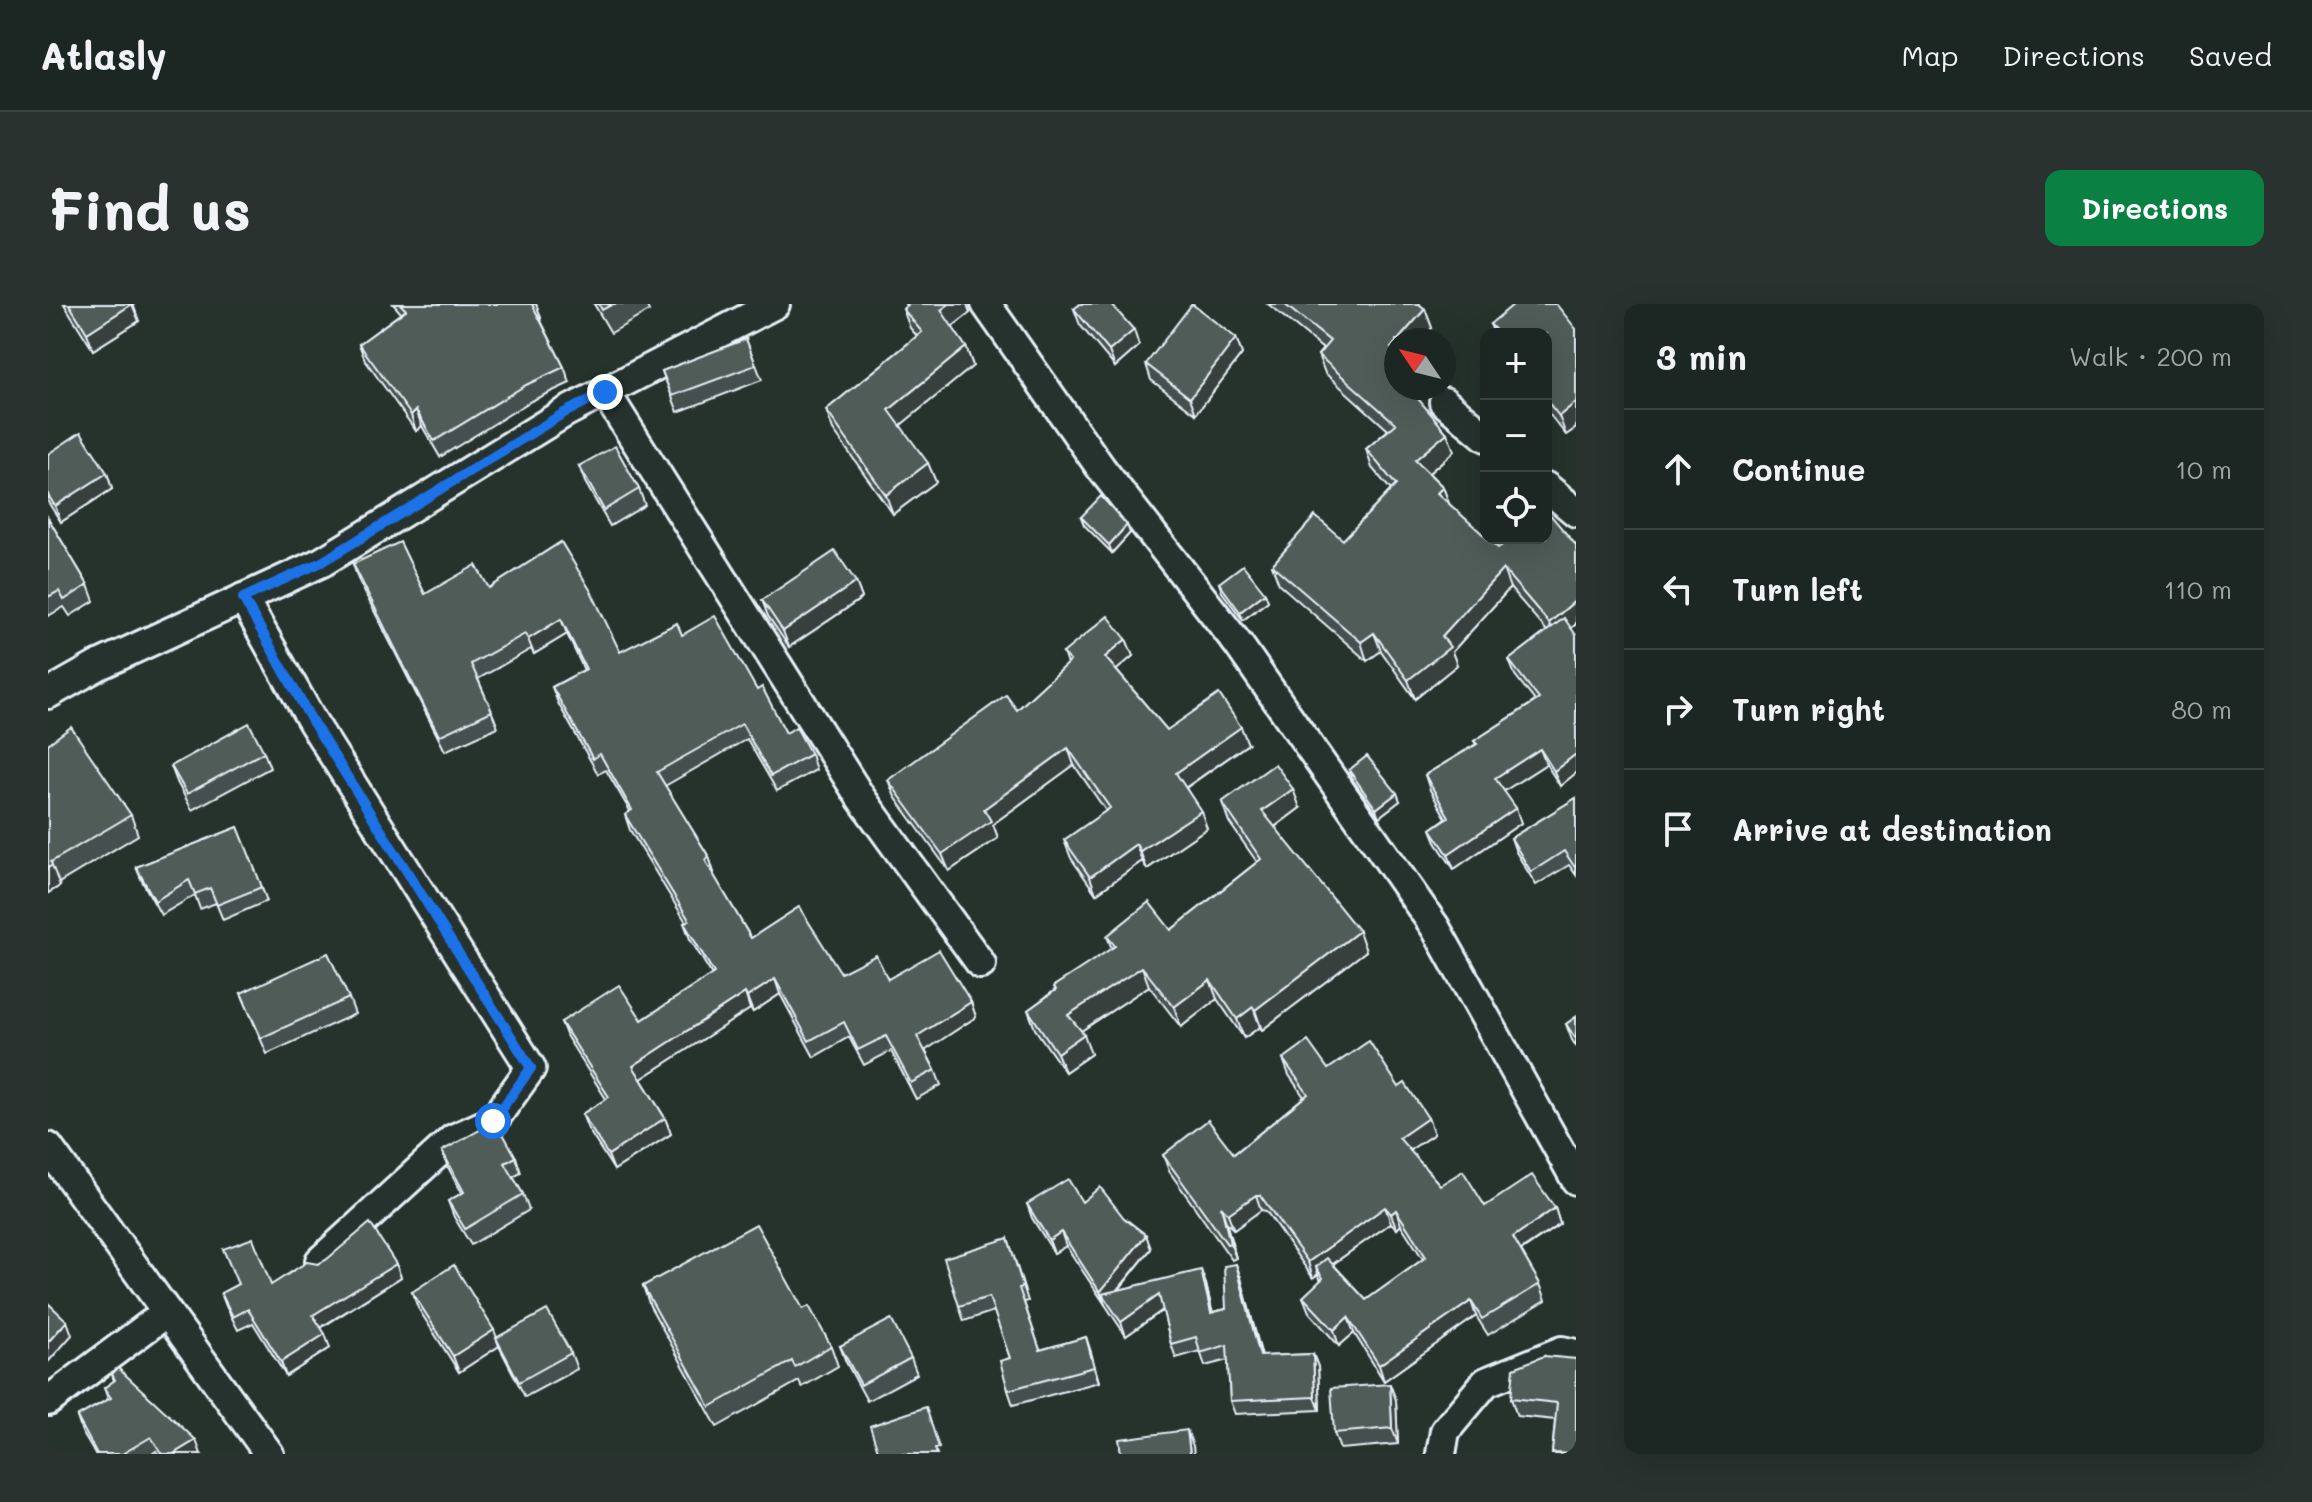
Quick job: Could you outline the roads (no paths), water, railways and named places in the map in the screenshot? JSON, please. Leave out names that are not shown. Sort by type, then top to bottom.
[{"type":"street","points":[[48,694],[99,665],[322,562],[564,413],[775,304]]},
{"type":"street","points":[[986,304],[1101,468],[1238,644],[1435,927],[1576,1180]]},
{"type":"street","points":[[605,392],[861,798],[981,964]]},
{"type":"street","points":[[1444,402],[1480,432]]},
{"type":"street","points":[[1552,492],[1576,512]]},
{"type":"street","points":[[243,598],[312,721],[531,1068],[493,1121],[453,1139],[320,1261]]},
{"type":"street","points":[[48,1147],[269,1454]]},
{"type":"street","points":[[48,1401],[166,1313]]},
{"type":"street","points":[[1441,1454],[1445,1431],[1486,1382],[1562,1351],[1576,1354]]}]
